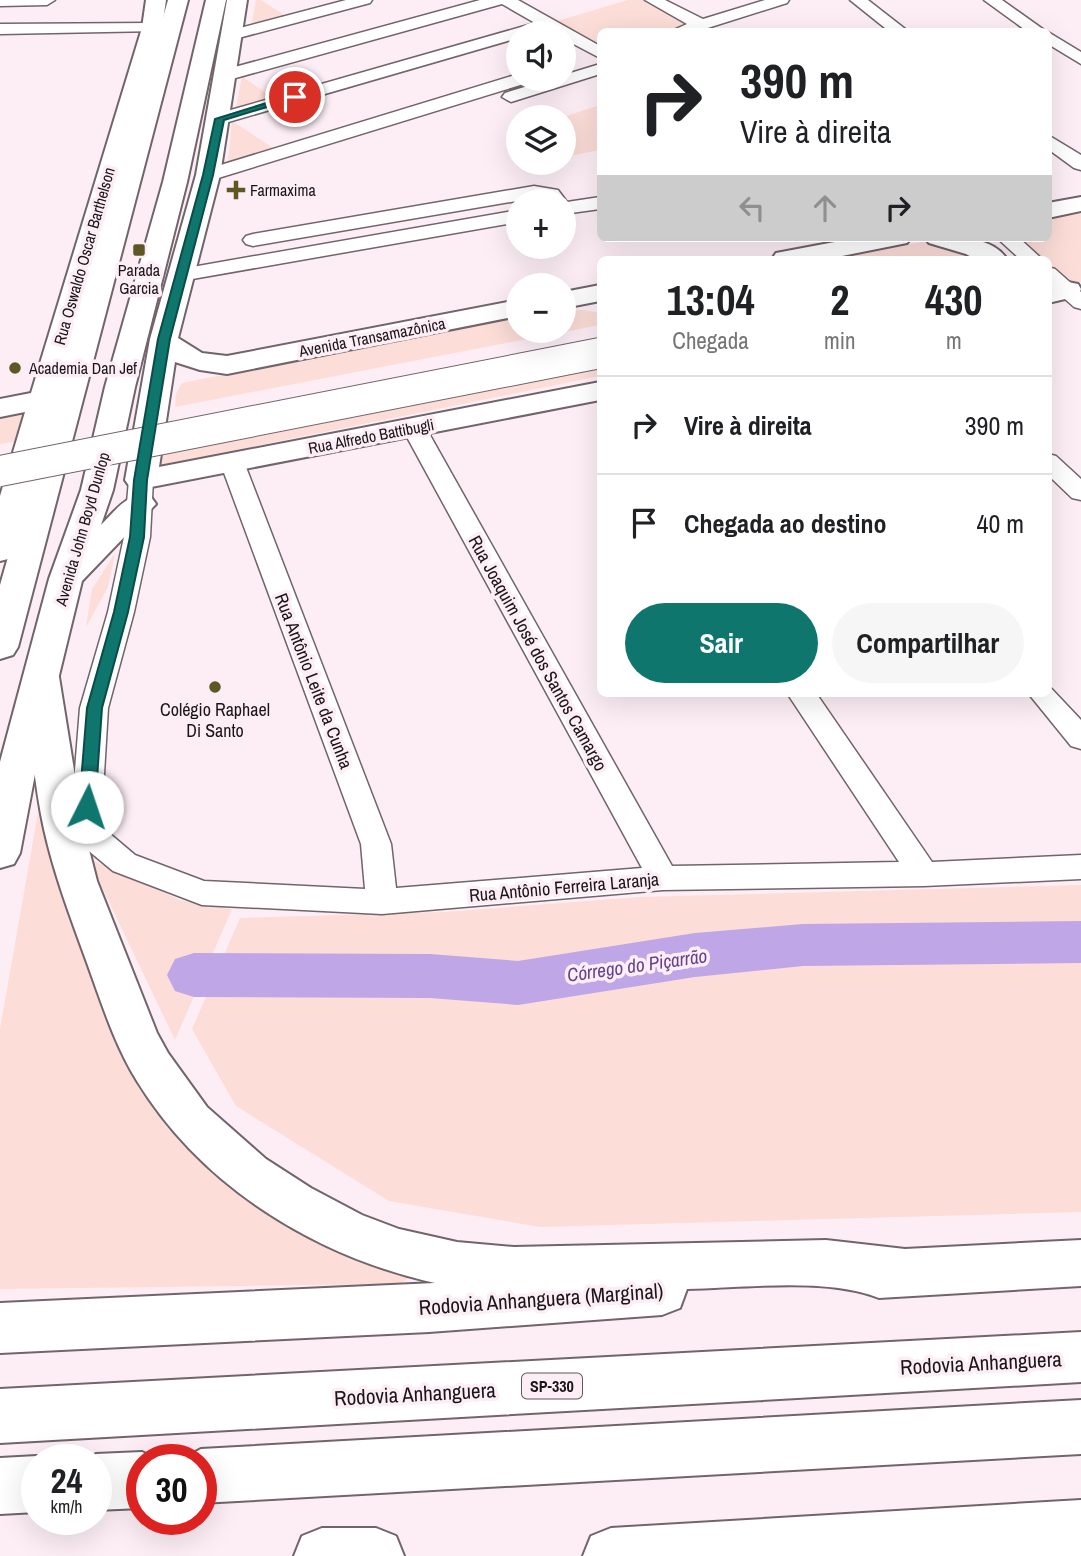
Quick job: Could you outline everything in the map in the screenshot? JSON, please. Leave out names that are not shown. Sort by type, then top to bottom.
[{"type":"main road","name":"Rua Oswaldo Oscar Barthelson","points":[[0,551],[6,508],[43,400],[124,118],[159,39],[156,0]]},
{"type":"main road","points":[[0,646],[159,39],[178,0]]},
{"type":"main road","name":"Avenida John Boyd Dunlop","points":[[0,853],[66,579],[97,490],[120,387],[175,182],[216,0]]},
{"type":"main road","points":[[66,579],[140,492],[164,339],[208,175],[237,0]]},
{"type":"main road","points":[[1052,210],[1081,204]]},
{"type":"main road","points":[[801,256],[876,242]]},
{"type":"main road","points":[[953,242],[975,248],[989,256]]},
{"type":"main road","points":[[576,298],[597,294]]},
{"type":"main road","name":"Avenida Transamazônica","points":[[164,339],[177,353],[190,360],[227,365],[506,310]]},
{"type":"main road","points":[[0,446],[597,330]]},
{"type":"main road","points":[[0,471],[597,354]]},
{"type":"main road","name":"Rua Alfredo Battibugli","points":[[140,492],[232,462],[597,393]]},
{"type":"main road","points":[[0,408],[43,400]]},
{"type":"main road","points":[[41,677],[63,826],[77,881],[136,1035],[152,1067],[191,1121],[249,1174],[315,1216],[355,1235],[399,1252],[457,1265],[514,1270],[826,1264],[902,1272]]},
{"type":"main road","name":"Rodovia Anhanguera (Marginal)","points":[[18,1327],[429,1308],[902,1272],[1081,1263]]},
{"type":"main road","name":"Rodovia Anhanguera","points":[[12,1416],[1081,1357]]},
{"type":"main road","points":[[217,1475],[1081,1427]]},
{"type":"main road","points":[[0,1486],[21,1485]]},
{"type":"main road","points":[[611,1556],[1081,1528]]},
{"type":"main road","points":[[322,1556],[376,1556]]},
{"type":"street","points":[[0,1],[47,0]]},
{"type":"street","points":[[231,36],[364,0]]},
{"type":"street","points":[[226,75],[498,0]]},
{"type":"street","points":[[507,0],[544,21]]},
{"type":"street","points":[[653,0],[701,24]]},
{"type":"street","points":[[689,28],[782,0]]},
{"type":"street","points":[[858,0],[896,28]]},
{"type":"street","points":[[992,0],[1033,28]]},
{"type":"street","points":[[741,13],[755,25]]},
{"type":"street","points":[[0,30],[159,39]]},
{"type":"street","points":[[219,119],[506,36]]},
{"type":"street","points":[[576,40],[597,52]]},
{"type":"street","points":[[1052,40],[1081,60]]},
{"type":"street","points":[[576,62],[597,55]]},
{"type":"street","points":[[288,167],[597,70]]},
{"type":"street","points":[[208,175],[506,84]]},
{"type":"street","points":[[492,88],[510,97]]},
{"type":"street","points":[[1052,143],[1081,164]]},
{"type":"street","points":[[253,240],[506,197]]},
{"type":"street","points":[[576,205],[597,202]]},
{"type":"street","points":[[181,275],[506,218]]},
{"type":"street","points":[[1012,242],[1028,256]]},
{"type":"street","name":"Rua Joaquim José dos Santos Camargo","points":[[414,428],[663,878]]},
{"type":"street","name":"Rua Antônio Leite da Cunha","points":[[232,462],[376,844],[382,902]]},
{"type":"street","points":[[1052,465],[1081,493]]},
{"type":"street","name":"Rua Antônio Ferreira Laranja","points":[[140,492],[137,537],[121,612],[94,708],[87,807],[95,839],[124,863],[202,893],[382,902],[663,878],[924,874],[1081,867]]},
{"type":"street","points":[[804,697],[924,874]]},
{"type":"street","points":[[1045,697],[1081,739]]},
{"type":"shaded area","points":[[256,0],[261,0],[289,18],[251,28]]},
{"type":"shaded area","points":[[628,0],[648,0],[696,22],[676,28],[597,28],[597,44],[576,33],[576,21],[557,21]]},
{"type":"shaded area","points":[[242,76],[276,100],[235,113]]},
{"type":"shaded area","points":[[597,106],[597,151],[576,155],[576,113]]},
{"type":"shaded area","points":[[232,121],[273,148],[228,163]]},
{"type":"shaded area","points":[[1081,211],[1081,282],[1074,283],[1052,265],[1052,256],[1041,256],[1024,242],[1052,242],[1052,216]]},
{"type":"shaded area","points":[[922,242],[939,242],[979,256],[846,256]]},
{"type":"shaded area","points":[[576,310],[597,312],[597,326],[576,330]]},
{"type":"shaded area","points":[[506,318],[507,343],[175,407],[176,394],[182,383]]},
{"type":"shaded area","points":[[597,357],[597,377],[255,446],[150,472],[161,442]]},
{"type":"shaded area","points":[[29,410],[14,442],[0,444],[0,416]]},
{"type":"shaded area","points":[[115,553],[108,587],[86,627],[92,589]]},
{"type":"shaded area","points":[[41,796],[147,1078],[341,1246],[409,1277],[401,1284],[0,1289],[0,1029]]},
{"type":"shaded area","points":[[88,858],[180,900],[232,909],[175,1040]]},
{"type":"shaded area","points":[[1081,885],[1081,1212],[540,1227],[389,1201],[236,1106],[192,1029],[240,918],[444,912],[640,897]]},
{"type":"waterway","name":"Córrego do Piçarrão","points":[[194,975],[430,976],[518,983],[695,955],[803,945],[1081,942]]},
{"type":"place","name":"Farmaxima","points":[[236,190]]},
{"type":"place","name":"Parada Garcia","points":[[139,250]]},
{"type":"place","name":"Academia Dan Jef","points":[[15,368]]},
{"type":"place","name":"Colégio Raphael Di Santo","points":[[215,687]]},
{"type":"route","points":[[87,807],[94,708],[121,612],[137,537],[141,480],[164,339],[208,175],[219,119],[295,97]]}]
